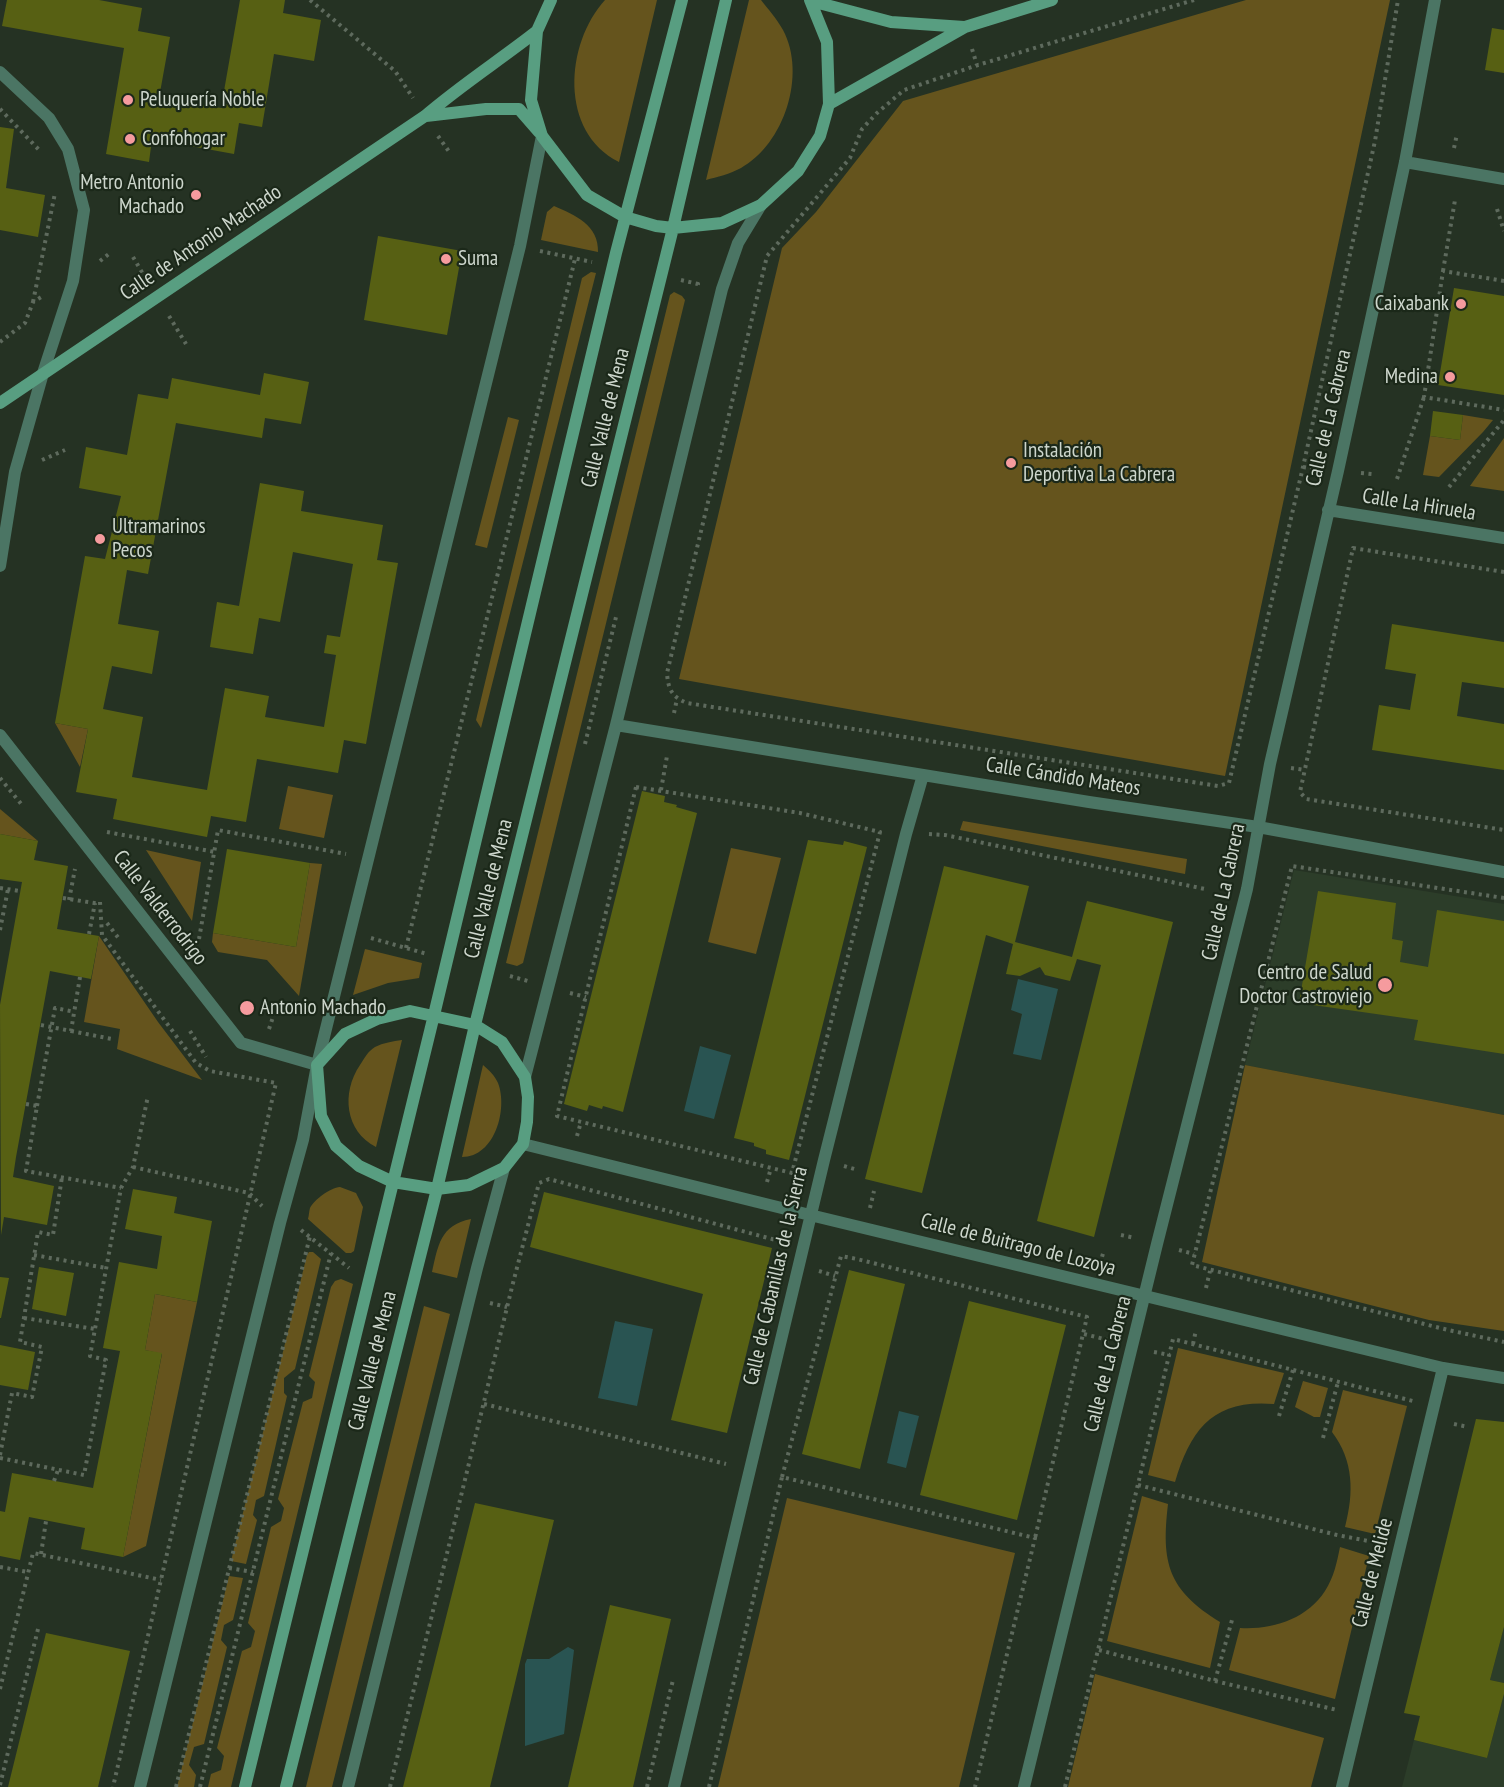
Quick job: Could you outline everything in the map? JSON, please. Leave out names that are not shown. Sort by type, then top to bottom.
[{"type":"main road","points":[[551,0],[537,31],[531,100],[542,136],[587,195],[625,217],[656,226],[673,228],[722,223],[761,205],[798,171],[820,136],[829,104],[827,42],[810,0]]},
{"type":"main road","name":"Calle Valle de Mena","points":[[245,1787],[434,1015],[625,217],[682,0]]},
{"type":"main road","name":"Calle Valle de Mena","points":[[286,1787],[673,228],[726,0]]},
{"type":"main road","points":[[810,0],[891,22],[965,27]]},
{"type":"main road","points":[[829,104],[965,27],[1052,0]]},
{"type":"main road","name":"Calle de Antonio Machado","points":[[0,403],[425,116],[453,92],[488,69],[537,31]]},
{"type":"main road","name":"Calle de Antonio Machado","points":[[425,116],[486,109],[519,110],[542,136]]},
{"type":"main road","points":[[410,1011],[434,1015],[475,1025],[502,1042],[525,1077],[528,1097],[523,1144],[504,1168],[470,1185],[436,1189],[393,1182],[359,1166],[336,1146],[321,1116],[317,1065],[345,1034],[377,1019],[410,1011]]},
{"type":"street","name":"Calle de La Cabrera","points":[[1024,1787],[1247,889],[1270,764],[1405,162],[1435,0]]},
{"type":"street","points":[[0,72],[49,118],[68,149],[84,210],[73,281],[43,373],[15,472],[0,566]]},
{"type":"street","points":[[140,1787],[280,1223],[303,1140],[317,1065],[520,246],[542,136]]},
{"type":"street","points":[[1405,162],[1504,179]]},
{"type":"street","points":[[525,1077],[616,725],[722,289],[738,243],[761,205]]},
{"type":"street","name":"Calle La Hiruela","points":[[1328,510],[1504,538]]},
{"type":"street","name":"Calle Cándido Mateos","points":[[616,725],[1258,827],[1504,872]]},
{"type":"street","name":"Calle Valderrodrigo","points":[[0,735],[241,1043],[317,1065]]},
{"type":"street","name":"Calle de Cabanillas de la Sierra","points":[[674,1787],[810,1215],[923,775]]},
{"type":"street","name":"Calle de Buitrago de Lozoya","points":[[523,1144],[1443,1368],[1504,1378]]},
{"type":"street","points":[[348,1787],[504,1168]]},
{"type":"street","name":"Calle de Melide","points":[[1342,1787],[1443,1368]]},
{"type":"path","points":[[310,0],[395,72]]},
{"type":"path","points":[[1194,0],[978,65],[904,90],[862,129],[850,158],[767,256],[667,673],[668,685],[677,699],[687,703],[1218,786],[1229,783],[1298,490],[1375,141],[1398,0]]},
{"type":"path","points":[[0,110],[43,154]]},
{"type":"path","points":[[33,302],[55,192]]},
{"type":"path","points":[[1397,479],[1424,397],[1455,200]]},
{"type":"path","points":[[1497,209],[1504,231]]},
{"type":"path","points":[[406,948],[575,259]]},
{"type":"path","points":[[1443,271],[1504,281]]},
{"type":"path","points":[[695,296],[698,284]]},
{"type":"path","points":[[1424,397],[1504,410]]},
{"type":"path","points":[[1449,487],[1504,420]]},
{"type":"path","points":[[1504,572],[1353,548],[1300,792],[1306,799],[1504,830]]},
{"type":"path","points":[[584,748],[618,609]]},
{"type":"path","points":[[0,778],[22,805]]},
{"type":"path","points":[[636,787],[800,813],[880,832],[792,1173],[557,1116],[636,787]]},
{"type":"path","points":[[199,939],[218,830],[347,854]]},
{"type":"path","points":[[107,832],[215,852]]},
{"type":"path","points":[[945,835],[1205,889]]},
{"type":"path","points":[[1504,898],[1292,866],[1192,1266],[1413,1322],[1504,1342]]},
{"type":"path","points":[[69,900],[75,869],[81,878]]},
{"type":"path","points":[[0,888],[20,891]]},
{"type":"path","points":[[0,930],[8,889]]},
{"type":"path","points":[[94,895],[101,904],[102,935],[196,1063],[220,1074],[276,1083],[113,1787]]},
{"type":"path","points":[[63,898],[101,904]]},
{"type":"path","points":[[88,934],[94,903]]},
{"type":"path","points":[[107,923],[120,940]]},
{"type":"path","points":[[526,981],[529,969]]},
{"type":"path","points":[[71,1031],[80,977]]},
{"type":"path","points":[[75,1012],[55,1008],[26,1171],[121,1188]]},
{"type":"path","points":[[41,1025],[112,1039]]},
{"type":"path","points":[[190,1031],[206,1057]]},
{"type":"path","points":[[62,1177],[53,1235],[38,1232],[20,1342],[42,1347],[32,1397],[12,1393],[0,1457],[84,1475],[106,1360],[90,1356],[121,1188],[134,1167],[148,1096]]},
{"type":"path","points":[[26,1104],[37,1106]]},
{"type":"path","points":[[134,1167],[249,1193]]},
{"type":"path","points":[[390,1787],[539,1183],[544,1180],[556,1181],[783,1242],[780,1251]]},
{"type":"path","points":[[176,1787],[310,1236]]},
{"type":"path","points":[[200,1787],[331,1253]]},
{"type":"path","points":[[34,1254],[106,1268]]},
{"type":"path","points":[[709,1787],[782,1478],[841,1256],[1086,1317],[975,1787]]},
{"type":"path","points":[[24,1318],[95,1329]]},
{"type":"path","points":[[1065,1787],[1173,1339],[1415,1401]]},
{"type":"path","points":[[1279,1416],[1293,1370]]},
{"type":"path","points":[[1323,1438],[1338,1382]]},
{"type":"path","points":[[484,1404],[726,1464],[729,1453]]},
{"type":"path","points":[[54,1481],[58,1470]]},
{"type":"path","points":[[782,1478],[1035,1538]]},
{"type":"path","points":[[1138,1485],[1381,1543]]},
{"type":"path","points":[[41,1554],[46,1521]]},
{"type":"path","points":[[0,1689],[33,1553],[161,1580]]},
{"type":"path","points":[[0,1567],[28,1572]]},
{"type":"path","points":[[229,1568],[252,1572]]},
{"type":"path","points":[[1215,1681],[1232,1620]]},
{"type":"path","points":[[0,1785],[39,1625]]},
{"type":"path","points":[[1099,1650],[1337,1711]]},
{"type":"shaded area","points":[[605,0],[657,0],[619,162],[600,148],[586,130],[578,109],[575,86],[576,63],[582,40],[592,18]]},
{"type":"shaded area","points":[[749,0],[761,0],[783,30],[790,48],[793,67],[792,87],[780,126],[769,143],[741,168],[706,180]]},
{"type":"shaded area","name":"Instalación Deportiva La Cabrera","points":[[1246,0],[1390,0],[1225,776],[679,679],[782,248],[816,212],[903,101]]},
{"type":"shaded area","points":[[554,206],[577,217],[590,228],[597,243],[598,252],[541,240],[547,212]]},
{"type":"shaded area","points":[[591,272],[596,273],[481,728],[476,720],[582,278]]},
{"type":"shaded area","points":[[674,292],[685,300],[523,963],[517,966],[506,963],[670,295]]},
{"type":"shaded area","points":[[1463,415],[1493,420],[1439,477],[1423,475],[1430,436],[1460,440]]},
{"type":"shaded area","points":[[508,417],[519,420],[487,548],[475,545]]},
{"type":"shaded area","points":[[1504,438],[1504,491],[1470,486]]},
{"type":"shaded area","points":[[55,723],[88,729],[80,767]]},
{"type":"shaded area","points":[[288,786],[333,795],[324,838],[279,829]]},
{"type":"shaded area","points":[[0,809],[38,841],[0,834]]},
{"type":"shaded area","points":[[963,821],[1187,859],[1185,874],[960,830]]},
{"type":"shaded area","points":[[731,848],[781,858],[756,954],[708,942]]},
{"type":"shaded area","points":[[146,850],[201,862],[192,921]]},
{"type":"shaded area","points":[[310,863],[322,864],[299,996],[267,960],[218,952],[212,942],[213,933],[296,947]]},
{"type":"shaded area","name":"Centro de Salud Doctor Castroviejo","points":[[1294,870],[1504,904],[1504,1115],[1245,1065]]},
{"type":"shaded area","points":[[99,936],[158,1022],[202,1080],[117,1049],[120,1029],[84,1022]]},
{"type":"shaded area","points":[[365,949],[422,963],[419,978],[388,983],[353,995]]},
{"type":"shaded area","points":[[402,1040],[376,1147],[366,1140],[352,1121],[349,1110],[350,1087],[354,1076],[370,1051],[381,1044]]},
{"type":"shaded area","points":[[483,1065],[498,1083],[501,1094],[500,1118],[491,1140],[483,1149],[473,1155],[462,1157]]},
{"type":"shaded area","points":[[1245,1065],[1504,1115],[1504,1331],[1429,1320],[1202,1262]]},
{"type":"shaded area","points":[[340,1187],[356,1193],[363,1207],[354,1251],[351,1253],[346,1253],[308,1219],[310,1208],[315,1201],[327,1192]]},
{"type":"shaded area","points":[[471,1219],[457,1278],[432,1272],[442,1238],[453,1226]]},
{"type":"shaded area","points":[[313,1252],[321,1259],[295,1369],[284,1378],[284,1393],[287,1396],[264,1496],[256,1500],[253,1515],[257,1520],[246,1564],[231,1561],[307,1255]]},
{"type":"shaded area","points":[[341,1279],[353,1284],[231,1787],[208,1787],[211,1774],[221,1770],[224,1756],[217,1748],[242,1651],[251,1647],[255,1631],[248,1623],[271,1527],[281,1521],[284,1508],[278,1499],[303,1402],[312,1398],[315,1382],[309,1376],[331,1287],[335,1281]]},
{"type":"shaded area","points":[[155,1294],[197,1302],[146,1546],[123,1557],[162,1354],[145,1350]]},
{"type":"shaded area","points":[[424,1306],[450,1314],[332,1787],[306,1787]]},
{"type":"shaded area","points":[[1178,1348],[1284,1373],[1274,1404],[1235,1406],[1208,1421],[1189,1446],[1175,1482],[1148,1475]]},
{"type":"shaded area","points":[[1303,1381],[1328,1388],[1320,1417],[1314,1417],[1295,1407]]},
{"type":"shaded area","points":[[1343,1390],[1407,1406],[1375,1534],[1345,1527],[1350,1502],[1350,1478],[1345,1454],[1332,1432]]},
{"type":"shaded area","points":[[1142,1496],[1168,1504],[1166,1543],[1172,1573],[1189,1598],[1220,1622],[1210,1668],[1107,1641]]},
{"type":"shaded area","points":[[787,1498],[1015,1553],[959,1787],[718,1787]]},
{"type":"shaded area","points":[[1340,1547],[1369,1556],[1335,1699],[1229,1670],[1240,1628],[1276,1625],[1299,1616],[1309,1609],[1328,1586]]},
{"type":"shaded area","points":[[229,1576],[243,1578],[233,1620],[224,1625],[221,1640],[227,1647],[204,1744],[194,1747],[189,1765],[196,1775],[194,1787],[177,1787]]},
{"type":"shaded area","points":[[1504,1627],[1504,1683],[1490,1680]]},
{"type":"shaded area","points":[[1095,1674],[1324,1738],[1311,1787],[1068,1787]]},
{"type":"shaded area","points":[[1504,1694],[1504,1787],[1402,1787],[1414,1740],[1487,1758]]},
{"type":"water","points":[[1018,979],[1058,989],[1041,1060],[1013,1054],[1022,1014],[1011,1010]]},
{"type":"water","points":[[700,1046],[731,1055],[714,1119],[684,1111]]},
{"type":"water","points":[[615,1321],[653,1329],[637,1406],[598,1398]]},
{"type":"water","points":[[899,1411],[919,1416],[906,1468],[887,1463]]},
{"type":"water","points":[[568,1647],[574,1650],[564,1734],[525,1746],[525,1664],[527,1659],[549,1659]]},
{"type":"building","points":[[7,0],[99,0],[142,8],[138,31],[170,37],[159,98],[221,108],[240,0],[285,0],[283,13],[321,20],[314,61],[274,54],[262,127],[239,123],[234,154],[152,139],[149,162],[106,154],[124,48],[2,26]]},
{"type":"building","points":[[1492,28],[1504,30],[1504,73],[1485,70]]},
{"type":"building","points":[[0,127],[14,129],[6,188],[45,195],[38,237],[0,230]]},
{"type":"building","points":[[378,236],[462,251],[447,335],[364,320]]},
{"type":"building","points":[[1454,288],[1504,296],[1504,395],[1438,385]]},
{"type":"building","points":[[264,373],[309,382],[301,424],[265,418],[262,438],[176,423],[148,574],[127,570],[118,624],[159,631],[152,674],[112,666],[103,709],[143,717],[132,777],[207,790],[225,688],[269,696],[265,717],[324,727],[336,655],[324,653],[327,635],[340,637],[353,564],[293,552],[280,622],[259,618],[253,654],[210,647],[217,602],[239,606],[260,483],[304,491],[301,511],[383,525],[377,560],[398,563],[366,744],[344,740],[338,773],[257,759],[246,822],[211,816],[207,837],[113,819],[117,799],[76,792],[88,729],[55,723],[85,556],[105,559],[121,496],[79,488],[86,447],[127,455],[138,394],[168,399],[172,378],[260,395]]},
{"type":"building","points":[[1433,411],[1463,415],[1460,440],[1430,436]]},
{"type":"building","points":[[1392,624],[1504,642],[1504,688],[1462,682],[1457,716],[1504,724],[1504,770],[1372,750],[1379,705],[1410,710],[1416,674],[1385,669]]},
{"type":"building","points":[[642,791],[665,796],[664,802],[697,813],[623,1112],[603,1106],[602,1109],[589,1105],[587,1111],[564,1104]]},
{"type":"building","points":[[0,834],[38,841],[34,860],[68,866],[57,929],[99,936],[91,979],[50,971],[16,1157],[13,1177],[54,1186],[47,1225],[4,1217],[1,1235],[0,1005],[22,882],[0,879]]},
{"type":"building","points":[[808,840],[843,845],[844,841],[867,847],[789,1160],[766,1154],[766,1150],[754,1146],[754,1143],[734,1138]]},
{"type":"building","points":[[227,849],[310,863],[296,947],[213,933]]},
{"type":"building","points":[[944,866],[1029,886],[1015,942],[1072,957],[1087,901],[1173,922],[1094,1237],[1037,1221],[1101,965],[1077,959],[1070,981],[1045,975],[1040,967],[1020,976],[1006,974],[1013,944],[986,935],[922,1193],[865,1179]]},
{"type":"building","points":[[1318,891],[1396,903],[1392,939],[1403,941],[1400,962],[1428,967],[1437,910],[1504,921],[1504,1054],[1414,1040],[1418,1020],[1299,1003]]},
{"type":"building","points":[[133,1189],[177,1197],[174,1213],[212,1221],[197,1302],[155,1294],[145,1350],[162,1353],[123,1557],[81,1549],[85,1528],[29,1517],[20,1560],[0,1556],[0,1511],[5,1512],[12,1473],[93,1488],[120,1351],[103,1348],[119,1262],[157,1269],[162,1236],[125,1229]]},
{"type":"building","points":[[544,1192],[772,1248],[727,1433],[671,1420],[703,1294],[530,1247]]},
{"type":"building","points":[[39,1267],[74,1273],[66,1316],[32,1309]]},
{"type":"building","points":[[849,1270],[905,1284],[860,1469],[802,1454]]},
{"type":"building","points":[[0,1277],[9,1278],[1,1318],[0,1318]]},
{"type":"building","points":[[969,1301],[1066,1325],[1017,1520],[920,1495]]},
{"type":"building","points":[[0,1345],[35,1352],[28,1390],[0,1385]]},
{"type":"building","points":[[1476,1419],[1504,1422],[1504,1627],[1490,1680],[1504,1683],[1504,1694],[1487,1758],[1414,1740],[1420,1716],[1404,1713]]},
{"type":"building","points":[[475,1503],[554,1520],[490,1787],[403,1787]]},
{"type":"building","points":[[610,1605],[671,1619],[633,1787],[568,1787]]},
{"type":"building","points":[[46,1633],[130,1651],[98,1787],[8,1787]]},
{"type":"place","name":"Peluquería Noble","points":[[128,100]]},
{"type":"place","name":"Confohogar","points":[[130,139]]},
{"type":"place","name":"Metro Antonio Machado","points":[[196,195]]},
{"type":"place","name":"Suma","points":[[446,259]]},
{"type":"place","name":"Caixabank","points":[[1461,304]]},
{"type":"place","name":"Medina","points":[[1450,377]]},
{"type":"place","name":"Instalación Deportiva La Cabrera","points":[[1011,463]]},
{"type":"place","name":"Ultramarinos Pecos","points":[[100,539]]},
{"type":"place","name":"Centro de Salud Doctor Castroviejo","points":[[1385,985]]},
{"type":"place","name":"Antonio Machado","points":[[247,1008]]}]
